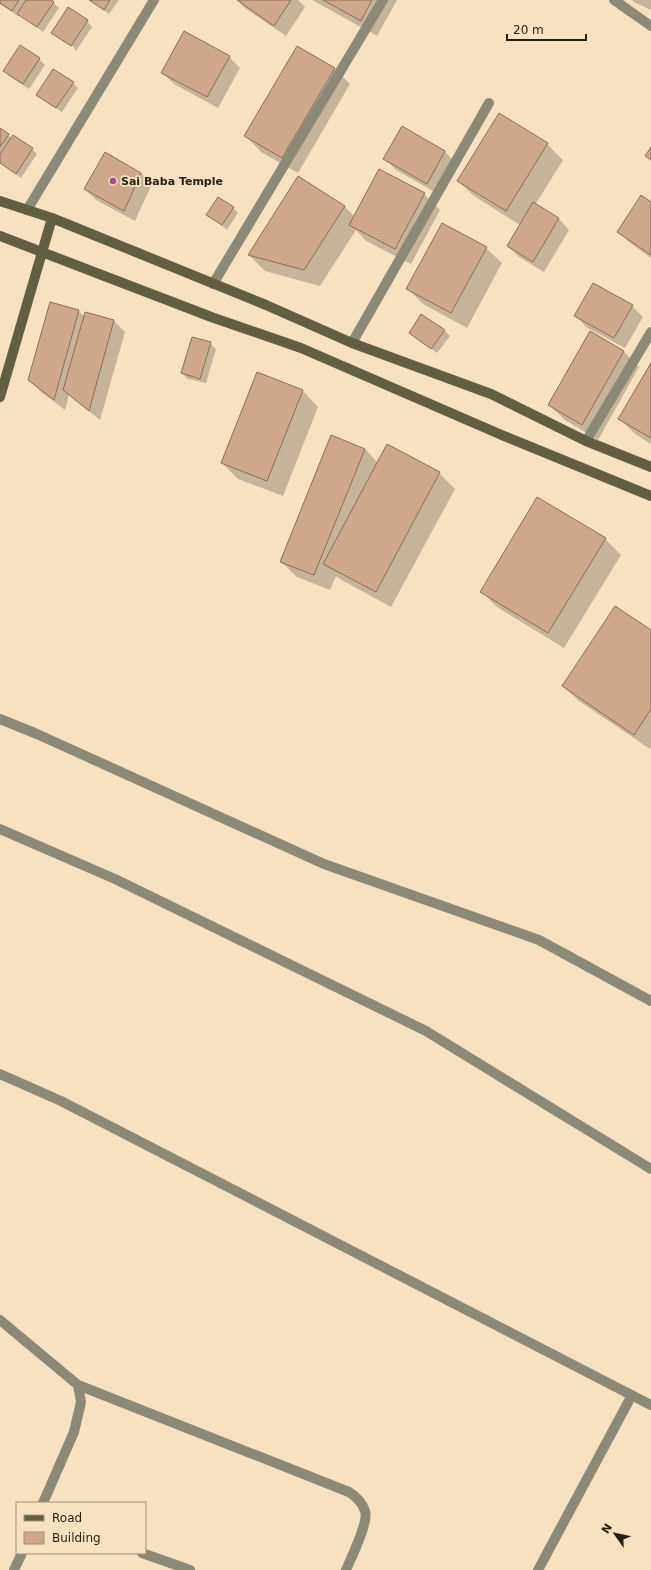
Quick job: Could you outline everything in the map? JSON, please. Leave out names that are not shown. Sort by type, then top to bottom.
[{"type":"main road","points":[[0,201],[52,218],[352,343],[491,394],[586,441],[651,467]]},
{"type":"main road","points":[[0,397],[52,218]]},
{"type":"main road","points":[[0,236],[207,315],[301,348],[504,436],[651,496]]},
{"type":"street","points":[[27,210],[154,0]]},
{"type":"street","points":[[213,284],[383,0]]},
{"type":"street","points":[[614,0],[650,22]]},
{"type":"street","points":[[352,343],[490,103]]},
{"type":"street","points":[[586,441],[651,332]]},
{"type":"street","points":[[0,719],[37,734],[324,864],[539,940],[651,1001]]},
{"type":"street","points":[[0,829],[115,879],[426,1031],[651,1170]]},
{"type":"street","points":[[0,1074],[68,1105],[651,1405]]},
{"type":"street","points":[[0,1320],[78,1385],[349,1492],[359,1499],[366,1512],[365,1524],[346,1570]]},
{"type":"street","points":[[43,1502],[74,1432],[81,1402],[78,1385]]},
{"type":"street","points":[[538,1570],[632,1395]]},
{"type":"street","points":[[14,1570],[22,1554]]},
{"type":"street","points":[[145,1554],[190,1570]]},
{"type":"building","points":[[0,0],[19,0],[12,11],[0,3]]},
{"type":"building","points":[[26,0],[52,0],[54,2],[37,27],[17,14]]},
{"type":"building","points":[[89,0],[110,0],[104,10]]},
{"type":"building","points":[[237,0],[291,0],[274,26]]},
{"type":"building","points":[[323,0],[372,0],[361,21]]},
{"type":"building","points":[[68,7],[88,20],[71,46],[51,33]]},
{"type":"building","points":[[184,31],[230,56],[207,97],[161,73]]},
{"type":"building","points":[[20,45],[40,58],[23,84],[3,71]]},
{"type":"building","points":[[297,46],[335,68],[282,158],[244,136]]},
{"type":"building","points":[[53,69],[74,82],[56,108],[36,95]]},
{"type":"building","points":[[499,113],[548,143],[506,211],[457,181]]},
{"type":"building","points":[[402,126],[445,151],[427,184],[383,159]]},
{"type":"building","points":[[0,128],[9,134],[0,147]]},
{"type":"building","points":[[13,135],[33,148],[16,174],[0,163],[0,154]]},
{"type":"building","points":[[651,147],[651,160],[645,156]]},
{"type":"building","name":"Sai Baba Temple","points":[[105,152],[141,173],[124,211],[84,189]]},
{"type":"building","points":[[379,169],[425,193],[395,249],[349,225]]},
{"type":"building","points":[[298,176],[345,206],[304,270],[248,255]]},
{"type":"building","points":[[641,195],[651,202],[651,255],[617,232]]},
{"type":"building","points":[[218,197],[234,207],[222,225],[206,215]]},
{"type":"building","points":[[533,202],[559,218],[533,262],[507,246]]},
{"type":"building","points":[[442,223],[487,247],[451,313],[406,289]]},
{"type":"building","points":[[593,283],[633,305],[614,338],[574,316]]},
{"type":"building","points":[[50,302],[79,310],[54,400],[28,380]]},
{"type":"building","points":[[85,312],[114,320],[89,411],[63,390]]},
{"type":"building","points":[[421,314],[445,330],[431,349],[409,333]]},
{"type":"building","points":[[590,331],[624,351],[582,425],[548,405]]},
{"type":"building","points":[[192,337],[211,342],[200,379],[181,373]]},
{"type":"building","points":[[651,363],[651,438],[618,419]]},
{"type":"building","points":[[257,372],[303,390],[267,481],[221,463]]},
{"type":"building","points":[[331,435],[365,449],[314,575],[280,562]]},
{"type":"building","points":[[387,444],[440,472],[376,592],[323,564]]},
{"type":"building","points":[[537,497],[606,538],[548,633],[480,592]]},
{"type":"building","points":[[615,606],[651,630],[651,709],[634,735],[562,686]]},
{"type":"place","name":"Sai Baba Temple","points":[[113,181]]}]
